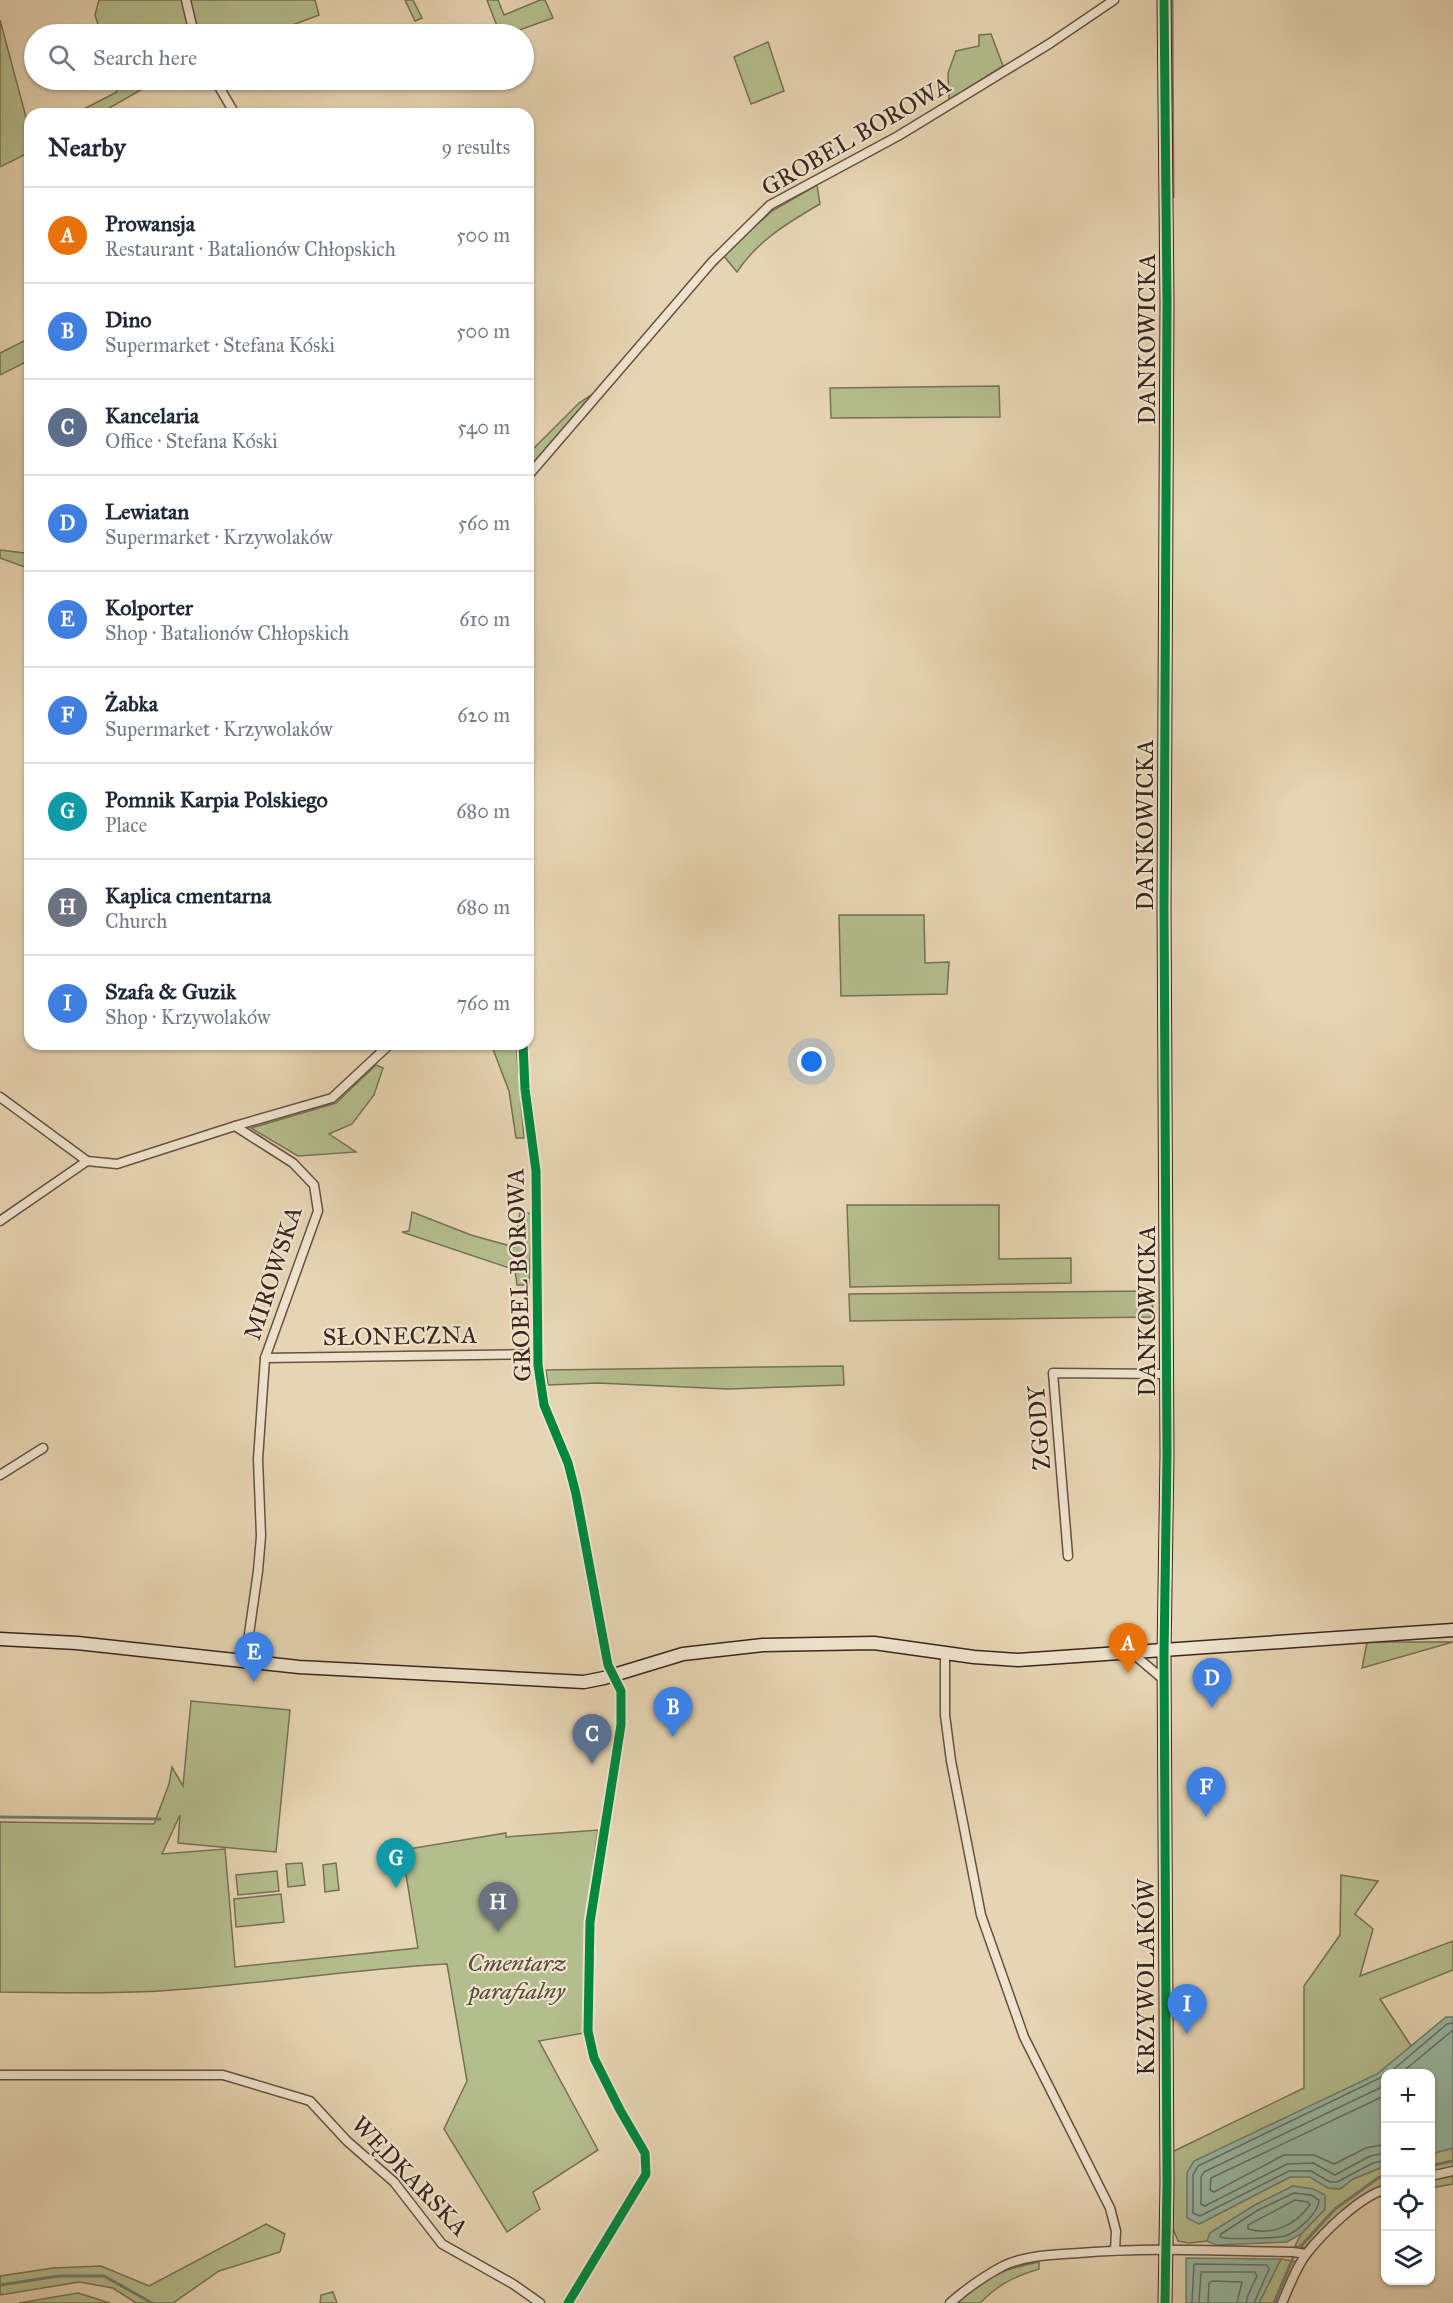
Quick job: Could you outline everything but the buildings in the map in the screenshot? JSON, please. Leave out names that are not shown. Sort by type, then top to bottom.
[{"type":"street","points":[[186,0],[192,24]]},
{"type":"street","name":"GROBEL BOROWA","points":[[534,469],[712,262],[770,205],[898,136],[1049,44],[1114,0]]},
{"type":"street","name":"DANKOWICKA","points":[[1164,0],[1167,302],[1164,884],[1167,1374],[1164,1650]]},
{"type":"street","points":[[221,90],[231,108]]},
{"type":"street","points":[[0,1097],[87,1161],[117,1164],[332,1098],[384,1050]]},
{"type":"street","name":"GROBEL BOROWA","points":[[523,1050],[525,1089],[536,1171],[538,1271],[536,1354],[544,1405],[573,1479],[608,1665],[621,1691],[621,1725],[590,1922],[588,2031],[594,2058],[645,2153],[647,2162],[646,2174],[568,2303]]},
{"type":"street","name":"MIROWSKA","points":[[235,1126],[293,1163],[314,1185],[318,1211],[265,1358],[258,1459],[261,1536],[245,1662]]},
{"type":"street","points":[[0,1221],[87,1161]]},
{"type":"street","name":"SŁONECZNA","points":[[265,1358],[536,1354]]},
{"type":"street","name":"ZGODY","points":[[1068,1556],[1053,1373],[1167,1374]]},
{"type":"street","points":[[0,1475],[43,1448]]},
{"type":"street","points":[[0,1640],[77,1643],[310,1668],[584,1682],[683,1653],[753,1646],[874,1643],[974,1658],[1018,1660],[1453,1630]]},
{"type":"street","name":"KRZYWOLAKÓW","points":[[1164,1650],[1167,2172],[1165,2303]]},
{"type":"street","points":[[1131,1652],[1164,1680]]},
{"type":"street","points":[[945,1653],[945,1715],[948,1738],[981,1915],[1024,2037],[1110,2208],[1116,2231],[1115,2250]]},
{"type":"street","name":"WĘDKARSKA","points":[[0,2075],[223,2075],[310,2101],[347,2141],[394,2182],[442,2244],[513,2284],[540,2303]]},
{"type":"street","points":[[1435,2175],[1453,2171]]},
{"type":"street","points":[[1282,2303],[1306,2254],[1341,2219],[1374,2193],[1381,2191]]},
{"type":"street","points":[[950,2303],[968,2288],[1003,2266],[1034,2257],[1115,2250],[1306,2254]]},
{"type":"green space","points":[[99,0],[182,0],[188,24],[98,24],[95,15]]},
{"type":"green space","points":[[189,0],[315,0],[319,15],[295,24],[195,24]]},
{"type":"green space","points":[[405,0],[413,0],[422,18],[415,21]]},
{"type":"green space","points":[[487,0],[498,0],[504,15],[545,0],[553,18],[534,25],[496,24]]},
{"type":"green space","points":[[0,20],[24,110],[24,155],[0,167]]},
{"type":"green space","points":[[991,34],[1003,66],[949,100],[948,73],[956,51],[979,46],[979,35]]},
{"type":"green space","points":[[768,42],[784,91],[751,104],[734,57]]},
{"type":"green space","points":[[116,90],[141,90],[109,108],[86,108],[117,92]]},
{"type":"green space","points":[[817,185],[820,204],[785,225],[764,242],[737,272],[723,255],[772,211]]},
{"type":"green space","points":[[24,341],[24,363],[0,375],[0,353]]},
{"type":"green space","points":[[999,386],[1000,417],[831,418],[830,388]]},
{"type":"green space","points":[[593,394],[534,462],[534,448],[579,403]]},
{"type":"green space","points":[[0,550],[24,553],[24,567],[0,558]]},
{"type":"green space","points":[[839,915],[924,915],[925,963],[949,962],[947,994],[841,996]]},
{"type":"green space","points":[[493,1050],[517,1050],[524,1138],[516,1138],[509,1091]]},
{"type":"green space","points":[[376,1065],[383,1068],[374,1095],[352,1124],[329,1134],[356,1152],[298,1156],[251,1128],[336,1103]]},
{"type":"green space","points":[[847,1205],[999,1205],[999,1259],[1071,1258],[1071,1283],[850,1287]]},
{"type":"green space","points":[[412,1212],[471,1235],[514,1247],[520,1212],[532,1214],[529,1285],[517,1285],[515,1270],[402,1232],[409,1231]]},
{"type":"green space","points":[[1152,1291],[1153,1317],[850,1321],[849,1294]]},
{"type":"green space","points":[[843,1366],[844,1385],[728,1389],[598,1383],[548,1385],[546,1370]]},
{"type":"green space","points":[[1367,1642],[1453,1642],[1362,1668]]},
{"type":"green space","name":"Cmentarz parafialny","points":[[191,1701],[290,1710],[276,1852],[178,1843],[180,1815],[162,1854],[225,1849],[235,1967],[418,1948],[402,1850],[506,1833],[506,1837],[598,1830],[586,1931],[584,2033],[539,2041],[598,2150],[533,2192],[540,2209],[507,2232],[444,2129],[467,2081],[447,1964],[160,1991],[0,1992],[0,1822],[154,1824],[169,1784],[172,1767],[183,1786]]},
{"type":"green space","points":[[302,1863],[305,1885],[288,1887],[286,1864]]},
{"type":"green space","points":[[336,1863],[339,1890],[325,1892],[323,1865]]},
{"type":"green space","points":[[277,1871],[279,1891],[238,1895],[236,1875]]},
{"type":"green space","points":[[1341,1875],[1378,1881],[1355,1914],[1373,1929],[1360,1976],[1453,1941],[1453,1970],[1380,1999],[1412,2047],[1386,2069],[1381,2069],[1381,2073],[1199,2224],[1290,2177],[1310,2176],[1328,2188],[1340,2189],[1353,2179],[1381,2168],[1381,2191],[1373,2191],[1306,2248],[1295,2246],[1301,2234],[1325,2209],[1293,2186],[1255,2205],[1210,2233],[1207,2241],[1189,2243],[1178,2241],[1172,2226],[1172,2152],[1304,2088],[1304,1986],[1340,1935]]},
{"type":"green space","points":[[281,1894],[284,1922],[236,1927],[234,1899]]},
{"type":"green space","points":[[1453,2148],[1453,2184],[1435,2187],[1435,2153]]},
{"type":"green space","points":[[266,2224],[285,2234],[280,2252],[219,2271],[173,2303],[136,2303],[113,2288],[79,2282],[0,2295],[0,2276],[53,2268],[101,2266],[149,2286]]},
{"type":"green space","points":[[1281,2259],[1298,2262],[1278,2303],[1259,2303]]},
{"type":"green space","points":[[1039,2262],[1039,2269],[1007,2282],[980,2303],[958,2303],[995,2275]]},
{"type":"green space","points":[[333,2292],[337,2303],[320,2303],[321,2295]]},
{"type":"green space","points":[[78,2293],[110,2303],[19,2303]]},
{"type":"water","points":[[1446,2017],[1453,2017],[1453,2148],[1435,2153],[1435,2069],[1383,2069]]},
{"type":"water","points":[[1381,2071],[1381,2168],[1353,2179],[1340,2189],[1328,2188],[1310,2177],[1290,2177],[1199,2224],[1187,2218],[1187,2173],[1194,2161]]},
{"type":"water","points":[[1293,2186],[1313,2189],[1325,2195],[1325,2209],[1301,2234],[1287,2242],[1216,2245],[1207,2241],[1210,2233],[1255,2205]]},
{"type":"water","points":[[1186,2258],[1281,2259],[1259,2303],[1186,2303]]},
{"type":"waterway","points":[[1172,0],[1173,197]]},
{"type":"waterway","points":[[0,1817],[160,1819]]},
{"type":"waterway","points":[[1435,2165],[1453,2161]]},
{"type":"waterway","points":[[1300,2247],[1335,2209],[1382,2177]]},
{"type":"waterway","points":[[1274,2303],[1293,2258]]},
{"type":"waterway","points":[[0,2285],[59,2276],[104,2276],[152,2303]]},
{"type":"cycle path","points":[[1164,0],[1167,302],[1164,906],[1167,1456],[1164,1655],[1167,2183],[1165,2303]]},
{"type":"cycle path","points":[[523,1050],[525,1089],[536,1171],[538,1365],[544,1405],[568,1463],[576,1494],[608,1665],[621,1691],[621,1725],[590,1922],[588,2031],[594,2058],[645,2153],[646,2174],[568,2303]]},
{"type":"place","name":"Prowansja","points":[[1128,1673]]},
{"type":"place","name":"Kolporter","points":[[254,1682]]},
{"type":"place","name":"Lewiatan","points":[[1212,1708]]},
{"type":"place","name":"Dino","points":[[673,1737]]},
{"type":"place","name":"Kancelaria","points":[[592,1764]]},
{"type":"place","name":"Żabka","points":[[1206,1817]]},
{"type":"place","name":"Pomnik Karpia Polskiego","points":[[396,1888]]},
{"type":"place","name":"Kaplica cmentarna","points":[[498,1932]]},
{"type":"place","name":"Szafa & Guzik","points":[[1187,2034]]}]
